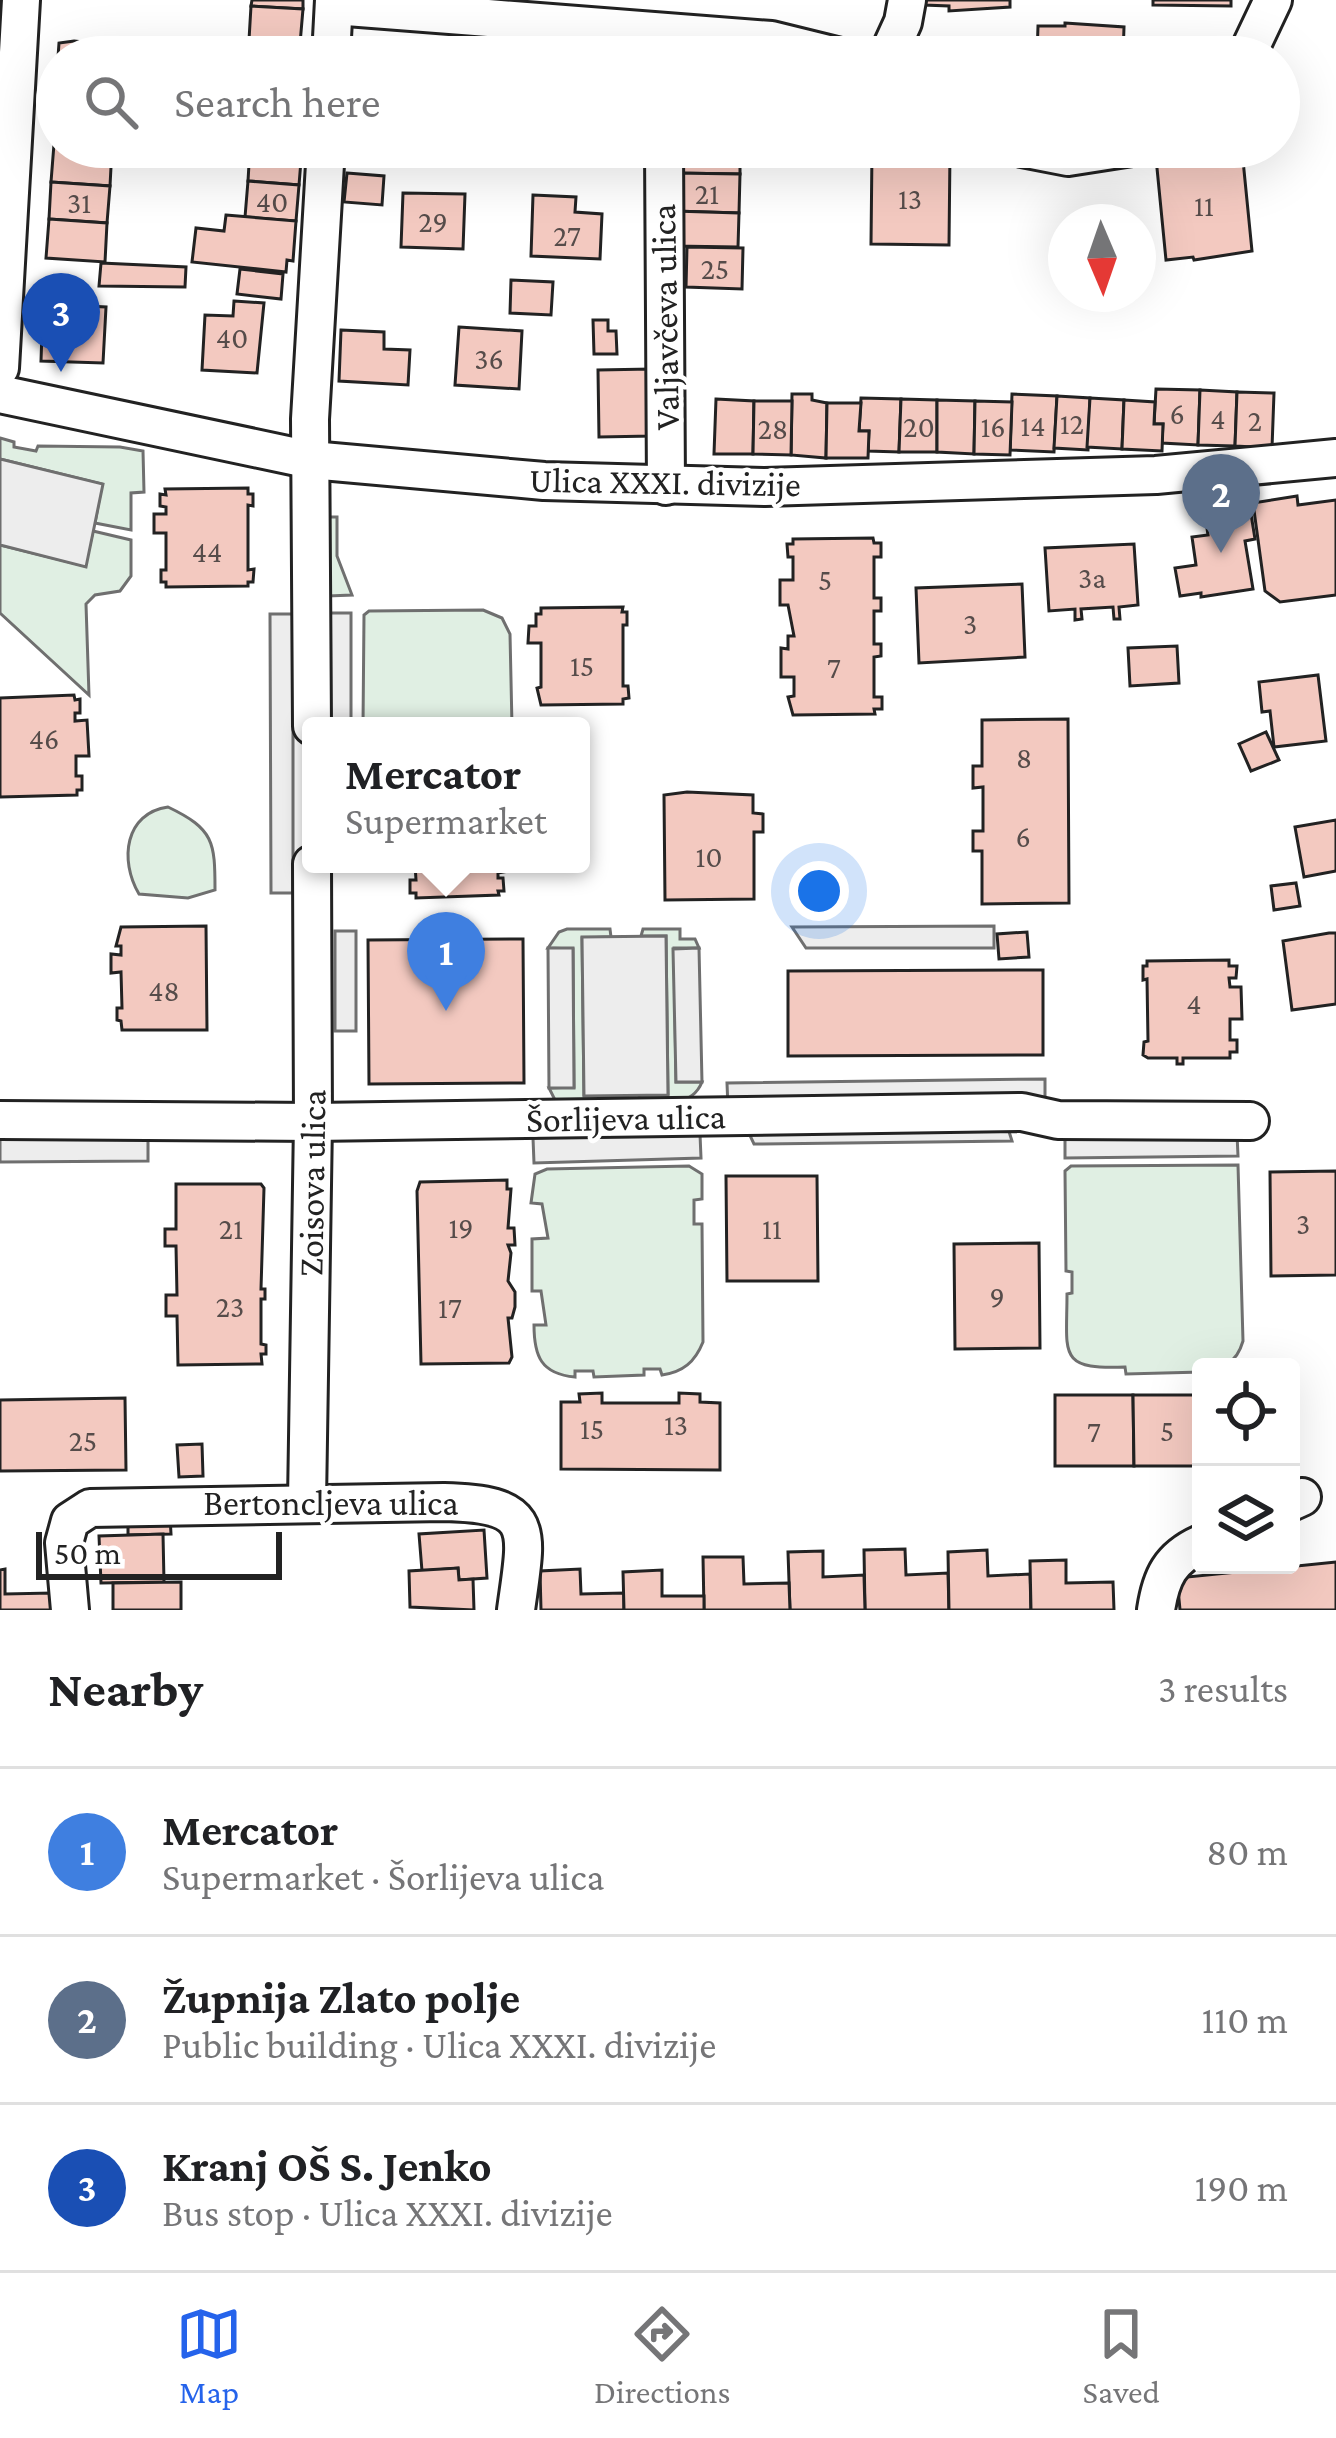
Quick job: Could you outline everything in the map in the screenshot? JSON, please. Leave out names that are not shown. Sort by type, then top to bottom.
[{"type":"street","points":[[0,368],[21,0]]},
{"type":"street","points":[[897,36],[907,0]]},
{"type":"street","points":[[1256,36],[1273,0]]},
{"type":"street","points":[[332,36],[334,3],[600,36]]},
{"type":"street","points":[[312,717],[310,419],[325,168]]},
{"type":"street","name":"Valjavčeva ulica","points":[[664,168],[666,486]]},
{"type":"street","name":"Ulica XXXI. divizije","points":[[0,394],[311,460],[439,473],[666,486],[1156,475],[1336,458]]},
{"type":"street","name":"Zoisova ulica","points":[[307,1502],[314,1122],[311,873]]},
{"type":"street","name":"Šorlijeva ulica","points":[[0,1120],[314,1122],[998,1112],[1058,1120],[1250,1120]]},
{"type":"street","name":"Bertoncljeva ulica","points":[[70,1610],[64,1543],[70,1521],[90,1508],[307,1502],[488,1503],[506,1509],[518,1522],[524,1540],[516,1610]]},
{"type":"street","points":[[1156,1610],[1165,1571],[1192,1548]]},
{"type":"green space","points":[[0,438],[14,442],[14,447],[36,451],[38,446],[143,451],[144,492],[131,493],[131,530],[95,523],[102,484],[0,459]]},
{"type":"green space","points":[[327,517],[337,517],[337,556],[352,595],[328,596]]},
{"type":"green space","points":[[93,531],[131,540],[131,576],[120,591],[95,595],[86,604],[89,695],[0,613],[0,545],[85,566]]},
{"type":"green space","points":[[483,610],[502,618],[510,634],[512,717],[363,717],[364,615],[369,611]]},
{"type":"green space","points":[[168,807],[195,822],[209,839],[215,890],[188,898],[139,894],[129,867],[130,840],[143,818]]},
{"type":"green space","points":[[567,929],[610,929],[611,937],[582,938],[584,1095],[610,1096],[607,1102],[556,1102],[549,1088],[574,1087],[573,949],[548,948]]},
{"type":"green space","points":[[643,929],[680,929],[680,939],[695,939],[699,948],[674,948],[676,1082],[702,1082],[691,1096],[676,1102],[649,1101],[639,1095],[668,1094],[666,936],[641,936]]},
{"type":"green space","points":[[1238,1165],[1243,1341],[1235,1358],[1192,1358],[1192,1372],[1126,1374],[1125,1367],[1087,1365],[1070,1354],[1066,1331],[1072,1272],[1066,1271],[1065,1171],[1071,1166]]},
{"type":"green space","points":[[689,1166],[702,1174],[702,1199],[694,1200],[694,1224],[702,1224],[703,1342],[696,1355],[682,1369],[662,1375],[660,1369],[644,1369],[644,1375],[594,1377],[593,1371],[575,1371],[575,1377],[554,1372],[542,1362],[534,1336],[534,1325],[546,1325],[541,1291],[532,1291],[532,1239],[548,1238],[542,1204],[531,1203],[535,1174],[547,1169]]},
{"type":"shaded area","points":[[0,459],[103,484],[86,567],[0,545]]},
{"type":"shaded area","points":[[329,613],[351,613],[351,717],[329,717]]},
{"type":"shaded area","points":[[270,614],[293,614],[293,893],[271,893]]},
{"type":"shaded area","points":[[994,926],[994,948],[806,948],[792,927]]},
{"type":"shaded area","points":[[335,931],[356,931],[356,1031],[335,1031]]},
{"type":"shaded area","points":[[666,936],[668,1095],[584,1096],[582,937]]},
{"type":"shaded area","points":[[548,948],[573,948],[574,1088],[549,1088]]},
{"type":"shaded area","points":[[699,948],[702,1082],[676,1082],[673,949]]},
{"type":"shaded area","points":[[1045,1079],[1045,1104],[728,1108],[727,1083]]},
{"type":"shaded area","points":[[1006,1122],[1012,1141],[754,1144],[745,1125]]},
{"type":"shaded area","points":[[700,1134],[701,1158],[534,1163],[533,1138]]},
{"type":"shaded area","points":[[1237,1134],[1238,1156],[1065,1158],[1065,1136]]},
{"type":"shaded area","points":[[148,1135],[148,1161],[0,1162],[0,1136]]},
{"type":"building","points":[[252,0],[303,0],[303,9],[251,6]]},
{"type":"building","points":[[924,0],[1010,0],[1010,7],[949,11],[949,6],[924,5]]},
{"type":"building","points":[[1153,0],[1231,0],[1231,6],[1153,5]]},
{"type":"building","points":[[251,6],[303,9],[301,36],[249,36]]},
{"type":"building","points":[[1038,26],[1124,27],[1124,36],[1038,36]]},
{"type":"building","points":[[52,168],[111,168],[110,186],[51,182]]},
{"type":"building","points":[[249,168],[300,168],[299,185],[248,181]]},
{"type":"building","points":[[674,168],[740,168],[740,174],[674,173]]},
{"type":"building","points":[[872,168],[950,168],[949,245],[871,244]]},
{"type":"building","points":[[1157,168],[1244,168],[1252,251],[1166,260]]},
{"type":"building","points":[[347,173],[384,176],[382,205],[344,202]]},
{"type":"building","points":[[674,173],[740,174],[739,213],[673,211]]},
{"type":"building","points":[[248,181],[299,185],[296,221],[245,217]]},
{"type":"building","points":[[51,182],[110,186],[107,223],[49,219]]},
{"type":"building","points":[[403,193],[465,194],[463,249],[401,247]]},
{"type":"building","points":[[533,195],[576,197],[575,212],[602,214],[600,259],[531,256]]},
{"type":"building","points":[[673,211],[739,213],[738,247],[673,246]]},
{"type":"building","points":[[226,215],[296,221],[293,261],[287,260],[286,272],[192,262],[196,228],[224,231]]},
{"type":"building","points":[[49,219],[107,223],[105,262],[46,258]]},
{"type":"building","points":[[687,247],[743,248],[742,289],[686,287]]},
{"type":"building","points":[[101,263],[186,267],[185,287],[99,286]]},
{"type":"building","points":[[240,269],[283,274],[281,299],[237,294]]},
{"type":"building","points":[[511,280],[553,282],[551,315],[510,313]]},
{"type":"building","points":[[234,301],[264,303],[257,373],[202,370],[205,315],[233,316]]},
{"type":"building","points":[[43,304],[106,307],[103,363],[41,361]]},
{"type":"building","points":[[593,320],[608,320],[608,331],[616,331],[617,354],[594,354]]},
{"type":"building","points":[[459,327],[522,331],[519,389],[455,385]]},
{"type":"building","points":[[341,330],[384,332],[384,349],[410,350],[408,385],[339,381]]},
{"type":"building","points":[[651,369],[652,436],[599,437],[598,370]]},
{"type":"building","points":[[1156,389],[1200,390],[1198,445],[1162,443],[1163,424],[1154,424]]},
{"type":"building","points":[[1200,390],[1237,392],[1235,446],[1198,445]]},
{"type":"building","points":[[1237,392],[1274,393],[1272,448],[1235,446]]},
{"type":"building","points":[[792,394],[812,394],[812,400],[827,403],[826,458],[791,455]]},
{"type":"building","points":[[1012,394],[1057,396],[1054,452],[1010,450]]},
{"type":"building","points":[[1057,396],[1090,398],[1088,450],[1054,448]]},
{"type":"building","points":[[861,398],[901,399],[899,452],[868,451],[869,431],[859,431]]},
{"type":"building","points":[[1090,398],[1124,400],[1122,449],[1087,447]]},
{"type":"building","points":[[716,399],[754,401],[753,454],[714,454]]},
{"type":"building","points":[[901,399],[937,400],[937,452],[899,452]]},
{"type":"building","points":[[937,400],[975,401],[974,454],[937,452]]},
{"type":"building","points":[[1124,400],[1155,402],[1154,424],[1163,424],[1162,451],[1122,449]]},
{"type":"building","points":[[754,401],[792,401],[791,455],[753,454]]},
{"type":"building","points":[[975,401],[1012,402],[1010,455],[974,454]]},
{"type":"building","points":[[827,403],[861,403],[859,431],[869,431],[868,458],[826,458]]},
{"type":"building","points":[[248,488],[248,494],[253,494],[253,506],[248,505],[248,570],[254,569],[253,582],[248,586],[166,587],[161,570],[166,570],[166,533],[154,533],[154,514],[166,514],[160,494],[166,495],[165,489]]},
{"type":"building","points":[[1297,496],[1298,505],[1336,500],[1336,595],[1280,602],[1265,591],[1253,503]]},
{"type":"building","points":[[1251,514],[1255,539],[1245,541],[1253,589],[1180,596],[1175,568],[1196,565],[1192,537],[1208,535],[1206,522]]},
{"type":"building","points":[[873,538],[874,543],[881,543],[881,557],[874,557],[874,598],[881,598],[881,611],[874,611],[874,644],[881,644],[881,656],[874,657],[874,697],[882,697],[882,709],[874,709],[875,714],[793,715],[788,697],[794,696],[794,677],[781,677],[781,648],[788,649],[788,636],[794,636],[788,605],[780,605],[780,580],[793,580],[793,557],[788,557],[787,544],[793,544],[793,539]]},
{"type":"building","points":[[1134,544],[1138,605],[1119,607],[1120,619],[1114,619],[1113,607],[1081,609],[1082,619],[1075,620],[1075,609],[1049,611],[1045,548]]},
{"type":"building","points":[[1022,584],[1025,657],[919,663],[916,588]]},
{"type":"building","points":[[623,607],[627,625],[623,625],[623,686],[628,686],[629,698],[623,704],[541,705],[537,688],[541,687],[541,643],[528,643],[529,626],[536,626],[541,608]]},
{"type":"building","points":[[1177,646],[1179,683],[1130,686],[1128,648]]},
{"type":"building","points":[[1318,675],[1326,741],[1274,747],[1270,711],[1262,712],[1259,682]]},
{"type":"building","points":[[74,695],[75,700],[80,699],[75,721],[87,720],[89,756],[76,756],[82,790],[77,795],[0,797],[0,698]]},
{"type":"building","points":[[1068,719],[1069,903],[982,904],[982,851],[973,851],[973,831],[983,831],[983,787],[973,788],[973,766],[982,766],[982,720]]},
{"type":"building","points":[[1266,732],[1279,760],[1251,771],[1239,744]]},
{"type":"building","points":[[664,795],[753,795],[753,813],[763,814],[763,832],[754,832],[754,899],[665,900]]},
{"type":"building","points":[[1336,820],[1336,871],[1304,877],[1295,827]]},
{"type":"building","points":[[416,873],[498,873],[504,891],[416,898],[416,893],[410,893],[410,880],[416,880]]},
{"type":"building","points":[[1296,883],[1300,906],[1274,910],[1271,886]]},
{"type":"building","points":[[206,926],[207,1030],[122,1030],[117,1020],[117,1008],[122,1008],[121,972],[111,973],[111,954],[121,955],[121,946],[116,946],[121,927]]},
{"type":"building","points":[[1027,932],[1029,957],[999,959],[997,934]]},
{"type":"building","points":[[1336,933],[1336,1004],[1292,1010],[1283,941]]},
{"type":"building","points":[[523,939],[524,1083],[369,1084],[368,940]]},
{"type":"building","points":[[1229,960],[1229,966],[1237,966],[1236,978],[1229,978],[1230,987],[1241,987],[1242,1019],[1230,1019],[1230,1040],[1237,1040],[1237,1052],[1230,1052],[1230,1058],[1183,1058],[1183,1064],[1177,1064],[1177,1058],[1143,1055],[1148,1041],[1147,979],[1143,980],[1147,961]]},
{"type":"building","points":[[1043,970],[1043,1055],[788,1056],[788,971]]},
{"type":"building","points":[[1336,1171],[1336,1275],[1271,1276],[1270,1172]]},
{"type":"building","points":[[726,1176],[817,1176],[818,1281],[727,1281]]},
{"type":"building","points":[[507,1180],[507,1189],[511,1189],[508,1228],[514,1228],[515,1245],[508,1245],[508,1281],[515,1292],[515,1307],[508,1318],[512,1357],[509,1363],[421,1364],[420,1182]]},
{"type":"building","points":[[176,1184],[261,1184],[264,1188],[261,1344],[266,1345],[266,1354],[261,1354],[262,1364],[178,1365],[177,1316],[166,1316],[166,1295],[177,1295],[176,1246],[165,1246],[165,1229],[176,1229]]},
{"type":"building","points":[[1039,1243],[1040,1348],[955,1349],[954,1244]]},
{"type":"building","points":[[602,1393],[602,1403],[679,1403],[679,1393],[700,1394],[700,1402],[720,1403],[720,1470],[561,1469],[561,1402],[580,1402],[579,1394]]},
{"type":"building","points":[[1055,1395],[1133,1395],[1134,1466],[1055,1466]]},
{"type":"building","points":[[1133,1395],[1192,1395],[1192,1466],[1134,1466]]},
{"type":"building","points":[[125,1398],[126,1470],[0,1471],[0,1400]]},
{"type":"building","points":[[202,1444],[203,1476],[179,1477],[177,1445]]},
{"type":"building","points":[[170,1516],[171,1534],[128,1535],[128,1517]]},
{"type":"building","points":[[484,1530],[487,1578],[459,1580],[458,1568],[422,1571],[419,1534]]},
{"type":"building","points":[[163,1534],[164,1582],[101,1583],[99,1536]]},
{"type":"building","points":[[905,1549],[906,1575],[948,1573],[949,1610],[865,1610],[864,1550]]},
{"type":"building","points":[[987,1550],[988,1576],[1030,1574],[1031,1610],[949,1610],[948,1552]]},
{"type":"building","points":[[823,1551],[823,1577],[864,1575],[865,1610],[790,1610],[788,1552]]},
{"type":"building","points":[[703,1557],[743,1557],[744,1584],[789,1583],[790,1610],[704,1610]]},
{"type":"building","points":[[1066,1560],[1066,1583],[1113,1582],[1114,1610],[1031,1610],[1030,1561]]},
{"type":"building","points":[[1336,1562],[1336,1610],[1180,1610],[1177,1578],[1300,1574],[1300,1566]]},
{"type":"building","points":[[458,1568],[459,1580],[473,1579],[474,1610],[410,1607],[409,1571]]},
{"type":"building","points":[[5,1569],[5,1594],[52,1593],[52,1610],[0,1610],[0,1570]]},
{"type":"building","points":[[580,1569],[581,1594],[624,1593],[624,1610],[541,1610],[540,1571]]},
{"type":"building","points":[[662,1570],[662,1596],[704,1596],[704,1610],[624,1610],[623,1572]]},
{"type":"building","points":[[181,1582],[181,1610],[113,1610],[113,1583]]},
{"type":"place","name":"Kranj OŠ S. Jenko","points":[[61,372]]},
{"type":"place","name":"Župnija Zlato polje","points":[[1221,553]]},
{"type":"place","name":"Mercator","points":[[446,1011]]}]
